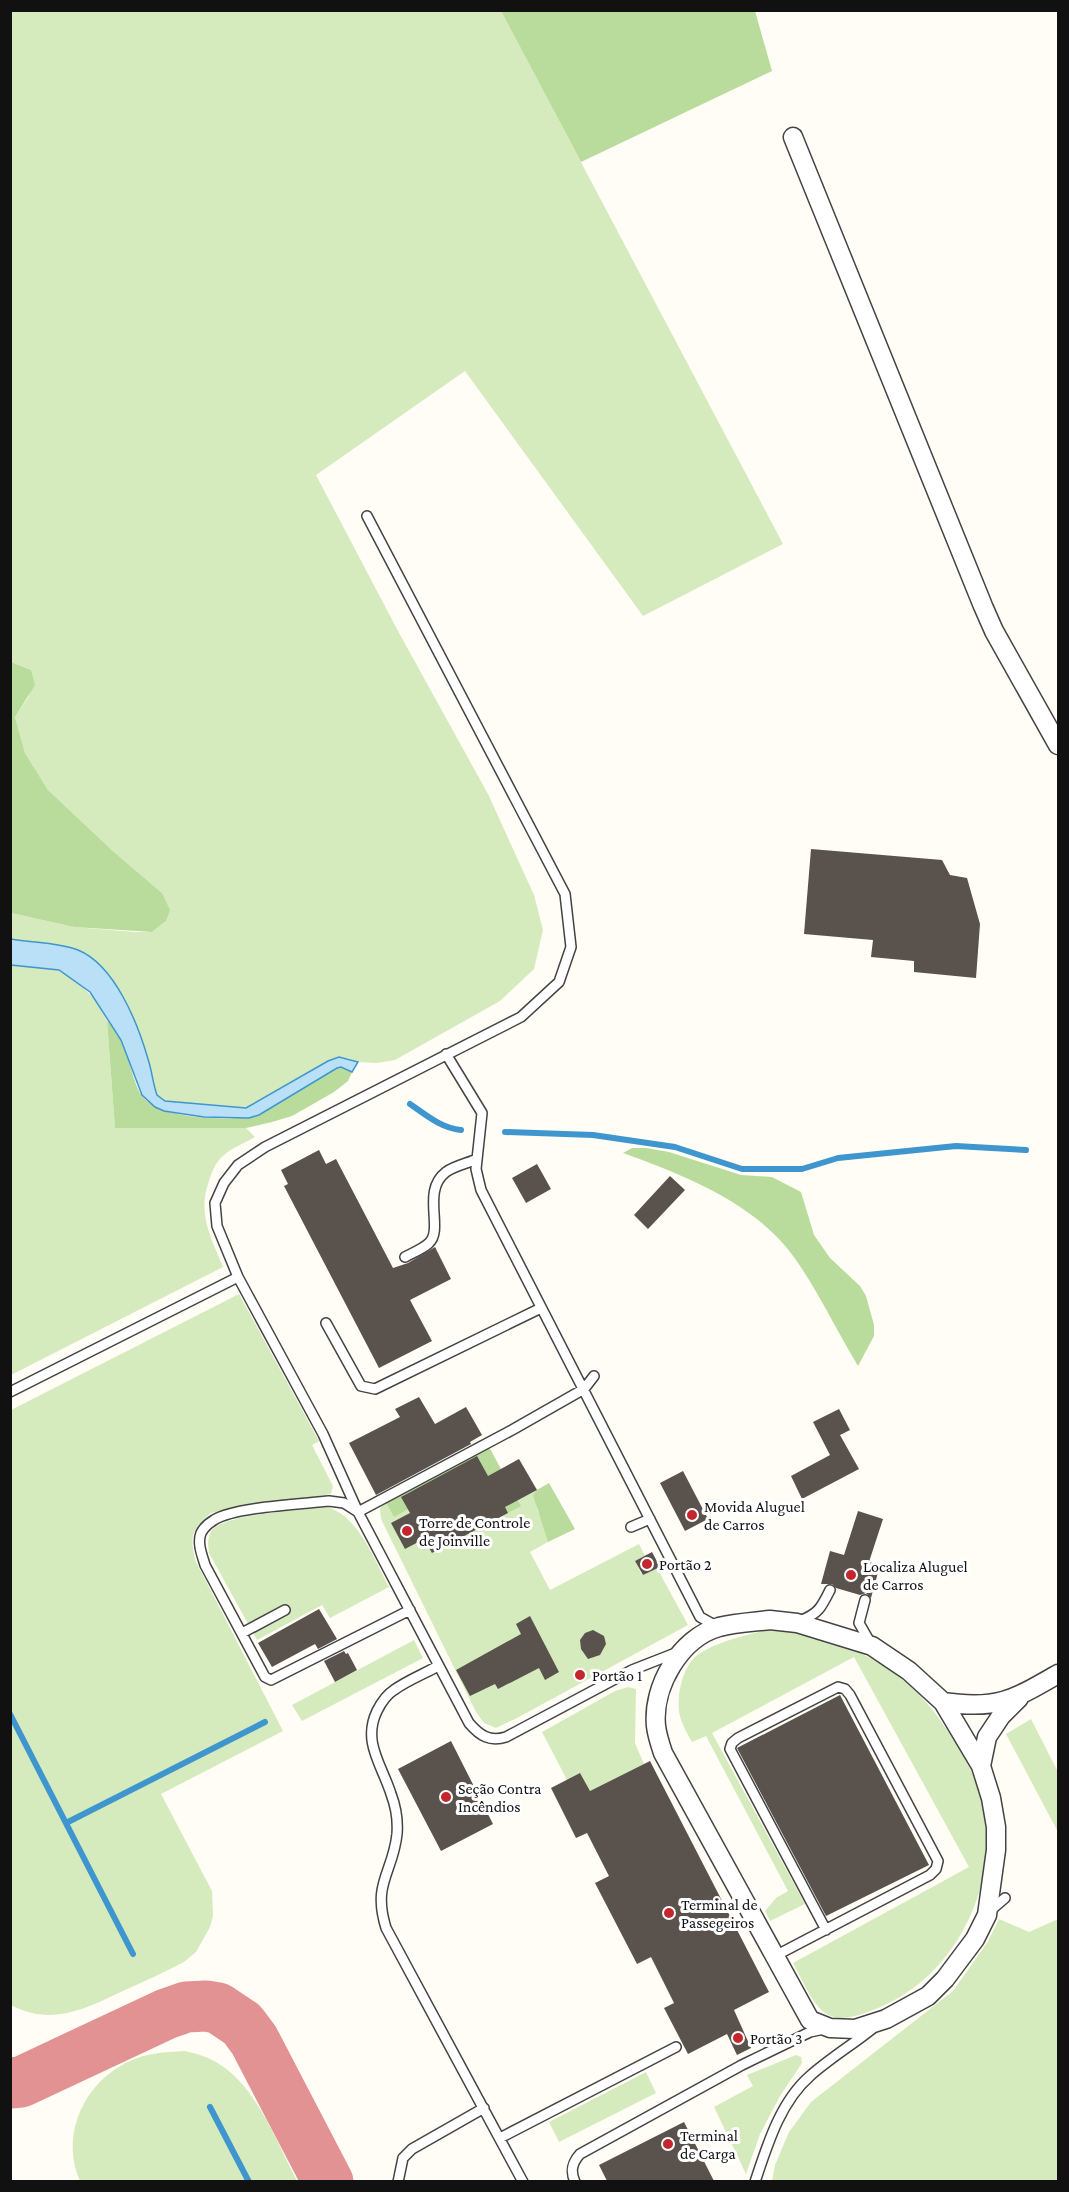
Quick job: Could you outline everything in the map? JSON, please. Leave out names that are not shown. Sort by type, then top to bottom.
[{"type":"street","points":[[793,137],[983,606],[1059,746]]},
{"type":"street","points":[[770,1620],[797,1623],[872,1646],[909,1671],[943,1702],[981,1766],[991,1798],[996,1827],[996,1850],[987,1915],[975,1939],[945,1979],[928,1996],[886,2019],[855,2029],[830,2028],[810,2020],[663,1753],[656,1727],[656,1709],[662,1684],[674,1660],[691,1644],[718,1627],[770,1620]]},
{"type":"street","points":[[943,1702],[989,1706],[1022,1695],[1059,1674]]},
{"type":"street","points":[[981,1766],[987,1737],[1001,1716],[1022,1695]]},
{"type":"lane","points":[[367,516],[565,894],[571,947],[559,982],[521,1017],[265,1147],[238,1165],[224,1183],[215,1203],[217,1226],[238,1277],[322,1434],[358,1512],[438,1666],[478,1733],[486,1738],[497,1740],[632,1670],[691,1644],[700,1617]]},
{"type":"lane","points":[[446,1054],[482,1113],[476,1170],[481,1190],[700,1617],[718,1627]]},
{"type":"lane","points":[[405,1257],[430,1242],[434,1235],[433,1194],[438,1180],[447,1171],[477,1159]]},
{"type":"lane","points":[[10,1392],[238,1277]]},
{"type":"lane","points":[[326,1323],[361,1386],[375,1389],[541,1308]]},
{"type":"lane","points":[[358,1512],[584,1389],[594,1376]]},
{"type":"lane","points":[[358,1512],[344,1503],[329,1501],[232,1513],[215,1519],[206,1526],[200,1535],[200,1548],[205,1565],[265,1677],[274,1680],[410,1610]]},
{"type":"lane","points":[[631,1527],[650,1520]]},
{"type":"lane","points":[[797,1623],[814,1615],[820,1609],[830,1590]]},
{"type":"lane","points":[[865,1600],[860,1623],[872,1646]]},
{"type":"lane","points":[[242,1633],[285,1610]]},
{"type":"lane","points":[[438,1666],[393,1690],[379,1707],[372,1725],[371,1743],[397,1816],[397,1836],[380,1895],[381,1912],[386,1928],[523,2181]]},
{"type":"lane","points":[[775,1956],[826,1930],[930,1875],[936,1869],[938,1861],[850,1695],[845,1689],[838,1687],[738,1738],[732,1743],[730,1749],[826,1930]]},
{"type":"lane","points":[[987,1915],[995,1904],[1005,1898]]},
{"type":"lane","points":[[755,2181],[770,2138],[789,2101],[808,2078],[886,2019]]},
{"type":"lane","points":[[575,2181],[572,2173],[573,2165],[579,2154],[692,2091],[791,2040],[810,2032],[830,2028]]},
{"type":"lane","points":[[500,2138],[676,2047]]},
{"type":"lane","points":[[398,2181],[403,2158],[412,2149],[484,2108]]},
{"type":"green space","points":[[11,11],[501,11],[783,544],[643,616],[465,371],[316,475],[398,631],[488,794],[534,895],[543,930],[534,969],[500,1001],[395,1060],[377,1063],[358,1062],[347,1058],[328,1061],[246,1108],[165,1101],[157,1095],[139,1035],[120,992],[109,974],[95,960],[78,950],[53,944],[11,939],[11,913],[74,927],[135,932],[152,932],[166,921],[162,893],[48,790],[25,753],[15,717],[29,696],[31,670],[11,662]]},
{"type":"green space","points":[[501,11],[755,11],[772,71],[581,162]]},
{"type":"green space","points":[[11,662],[31,670],[35,685],[15,717],[25,753],[48,790],[162,893],[170,910],[166,921],[152,932],[74,927],[11,913]]},
{"type":"green space","points":[[11,965],[59,970],[81,985],[97,1002],[107,1021],[115,1128],[246,1128],[255,1137],[231,1150],[219,1160],[206,1193],[204,1204],[207,1225],[223,1267],[11,1375]]},
{"type":"green space","points":[[107,1021],[124,1045],[140,1093],[148,1102],[177,1114],[213,1118],[259,1115],[337,1068],[341,1067],[352,1072],[348,1081],[334,1092],[292,1116],[272,1122],[246,1128],[115,1128]]},
{"type":"green space","points":[[632,1148],[669,1152],[741,1175],[772,1177],[801,1192],[814,1235],[830,1258],[860,1286],[866,1296],[874,1325],[874,1336],[858,1366],[796,1260],[780,1240],[741,1207],[718,1194],[670,1171],[623,1153]]},
{"type":"green space","points":[[239,1294],[319,1441],[312,1445],[333,1486],[331,1494],[211,1513],[199,1524],[193,1534],[196,1562],[283,1731],[161,1794],[212,1891],[213,1916],[210,1927],[196,1952],[177,1966],[83,2008],[55,2015],[26,2011],[11,2005],[11,1410]]},
{"type":"green space","points":[[488,1445],[521,1506],[508,1513],[408,1509],[394,1517],[385,1500]]},
{"type":"green space","points":[[549,1483],[575,1529],[548,1542],[533,1495]]},
{"type":"green space","points":[[537,1490],[537,1510],[544,1523],[548,1542],[530,1552],[550,1590],[639,1544],[645,1556],[635,1561],[642,1575],[657,1568],[688,1625],[496,1728],[484,1723],[476,1712],[381,1519],[380,1509],[385,1500],[408,1509],[433,1553],[520,1506],[518,1500]]},
{"type":"green space","points":[[327,1507],[338,1512],[357,1529],[389,1587],[330,1618],[322,1605],[257,1640],[209,1553],[210,1533],[220,1525],[248,1516]]},
{"type":"green space","points":[[766,1630],[814,1636],[837,1643],[881,1664],[901,1678],[935,1713],[951,1736],[973,1774],[985,1814],[987,1845],[983,1876],[975,1906],[961,1934],[944,1959],[922,1981],[897,1999],[852,2017],[830,2016],[820,2009],[793,1963],[969,1867],[854,1657],[712,1733],[805,1904],[770,1921],[765,1911],[776,1898],[788,1891],[706,1736],[692,1742],[679,1712],[680,1690],[684,1675],[696,1656],[721,1643]]},
{"type":"green space","points":[[414,1640],[423,1658],[302,1721],[292,1705]]},
{"type":"green space","points":[[628,1687],[636,1689],[635,1743],[644,1764],[590,1791],[567,1780],[542,1732],[615,1691]]},
{"type":"green space","points":[[1031,1719],[1058,1772],[1058,1832],[1006,1734]]},
{"type":"green space","points":[[999,1919],[1029,1932],[1058,1919],[1058,2181],[772,2181],[775,2165],[789,2132],[811,2102],[953,1991],[987,1943]]},
{"type":"green space","points":[[185,2051],[215,2062],[232,2074],[244,2087],[265,2117],[297,2181],[80,2181],[74,2164],[74,2130],[79,2113],[98,2084],[111,2072],[140,2057]]},
{"type":"green space","points":[[796,2055],[801,2057],[802,2063],[780,2096],[760,2134],[746,2174],[714,2107],[753,2086],[747,2075]]},
{"type":"green space","points":[[646,2072],[656,2093],[559,2142],[549,2122]]},
{"type":"water","points":[[11,939],[70,947],[91,958],[103,968],[114,982],[131,1013],[144,1045],[157,1095],[165,1101],[246,1108],[328,1061],[339,1057],[358,1062],[352,1072],[341,1067],[337,1068],[259,1115],[249,1118],[204,1117],[164,1111],[155,1107],[142,1095],[121,1040],[90,992],[59,970],[11,965]]},
{"type":"building","points":[[811,849],[942,860],[950,875],[967,878],[980,924],[976,978],[914,972],[914,961],[871,957],[873,940],[804,934]]},
{"type":"building","points":[[319,1150],[326,1164],[336,1159],[393,1268],[408,1263],[435,1247],[451,1279],[410,1300],[432,1341],[379,1368],[284,1186],[288,1184],[281,1170]]},
{"type":"building","points":[[537,1164],[551,1189],[526,1203],[512,1178]]},
{"type":"building","points":[[670,1176],[685,1190],[648,1229],[634,1215]]},
{"type":"building","points":[[419,1397],[435,1424],[466,1407],[482,1435],[470,1442],[471,1444],[376,1495],[349,1443],[400,1417],[395,1409]]},
{"type":"building","points":[[839,1409],[850,1430],[840,1435],[859,1469],[802,1499],[791,1476],[830,1455],[813,1422]]},
{"type":"building","points":[[477,1456],[488,1476],[519,1459],[537,1490],[505,1507],[508,1513],[432,1553],[424,1539],[405,1549],[391,1523],[410,1513],[401,1497]]},
{"type":"building","points":[[683,1471],[708,1519],[685,1531],[660,1483]]},
{"type":"building","points":[[858,1511],[883,1519],[869,1562],[880,1565],[871,1598],[866,1593],[860,1595],[836,1588],[832,1584],[821,1584],[830,1551],[844,1555]]},
{"type":"building","name":"Portão 2","points":[[652,1552],[660,1567],[643,1575],[635,1561]]},
{"type":"building","points":[[319,1609],[337,1639],[318,1649],[315,1644],[272,1667],[258,1643]]},
{"type":"building","points":[[530,1616],[559,1672],[545,1680],[539,1668],[498,1689],[495,1684],[470,1696],[456,1670],[521,1634],[516,1624]]},
{"type":"building","points":[[593,1630],[604,1636],[606,1644],[600,1655],[588,1659],[581,1649],[580,1640],[585,1633]]},
{"type":"building","points":[[344,1651],[348,1653],[357,1670],[335,1682],[324,1661]]},
{"type":"building","points":[[840,1695],[929,1865],[826,1916],[737,1748]]},
{"type":"building","name":"Seção Contra Incêndios","points":[[451,1741],[493,1824],[441,1851],[398,1769]]},
{"type":"building","name":"Terminal de Passegeiros","points":[[650,1761],[769,1992],[734,2010],[751,2048],[737,2055],[727,2034],[688,2054],[664,2008],[674,2003],[651,1957],[637,1964],[595,1883],[609,1876],[587,1833],[576,1838],[551,1788],[580,1773],[590,1791]]},
{"type":"building","name":"Terminal de Carga","points":[[684,2122],[714,2181],[607,2181],[599,2165]]},
{"type":"waterway","points":[[410,1104],[440,1124],[461,1130]]},
{"type":"waterway","points":[[505,1132],[593,1135],[675,1147],[742,1169],[802,1169],[838,1158],[956,1146],[1026,1150]]},
{"type":"waterway","points":[[10,1714],[133,1954]]},
{"type":"waterway","points":[[66,1823],[265,1722]]},
{"type":"waterway","points":[[210,2107],[249,2182]]},
{"type":"taxiway","points":[[10,2083],[21,2082],[166,2014],[186,2007],[218,2008],[242,2024],[254,2040],[328,2182]]},
{"type":"place","name":"Movida Aluguel de Carros","points":[[692,1515]]},
{"type":"place","name":"Torre de Controle de Joinville","points":[[407,1531]]},
{"type":"place","name":"Portão 2","points":[[647,1564]]},
{"type":"place","name":"Localiza Aluguel de Carros","points":[[851,1575]]},
{"type":"place","name":"Portão 1","points":[[580,1675]]},
{"type":"place","name":"Seção Contra Incêndios","points":[[446,1797]]},
{"type":"place","name":"Terminal de Passegeiros","points":[[669,1913]]},
{"type":"place","name":"Portão 3","points":[[738,2038]]},
{"type":"place","name":"Terminal de Carga","points":[[668,2144]]}]
